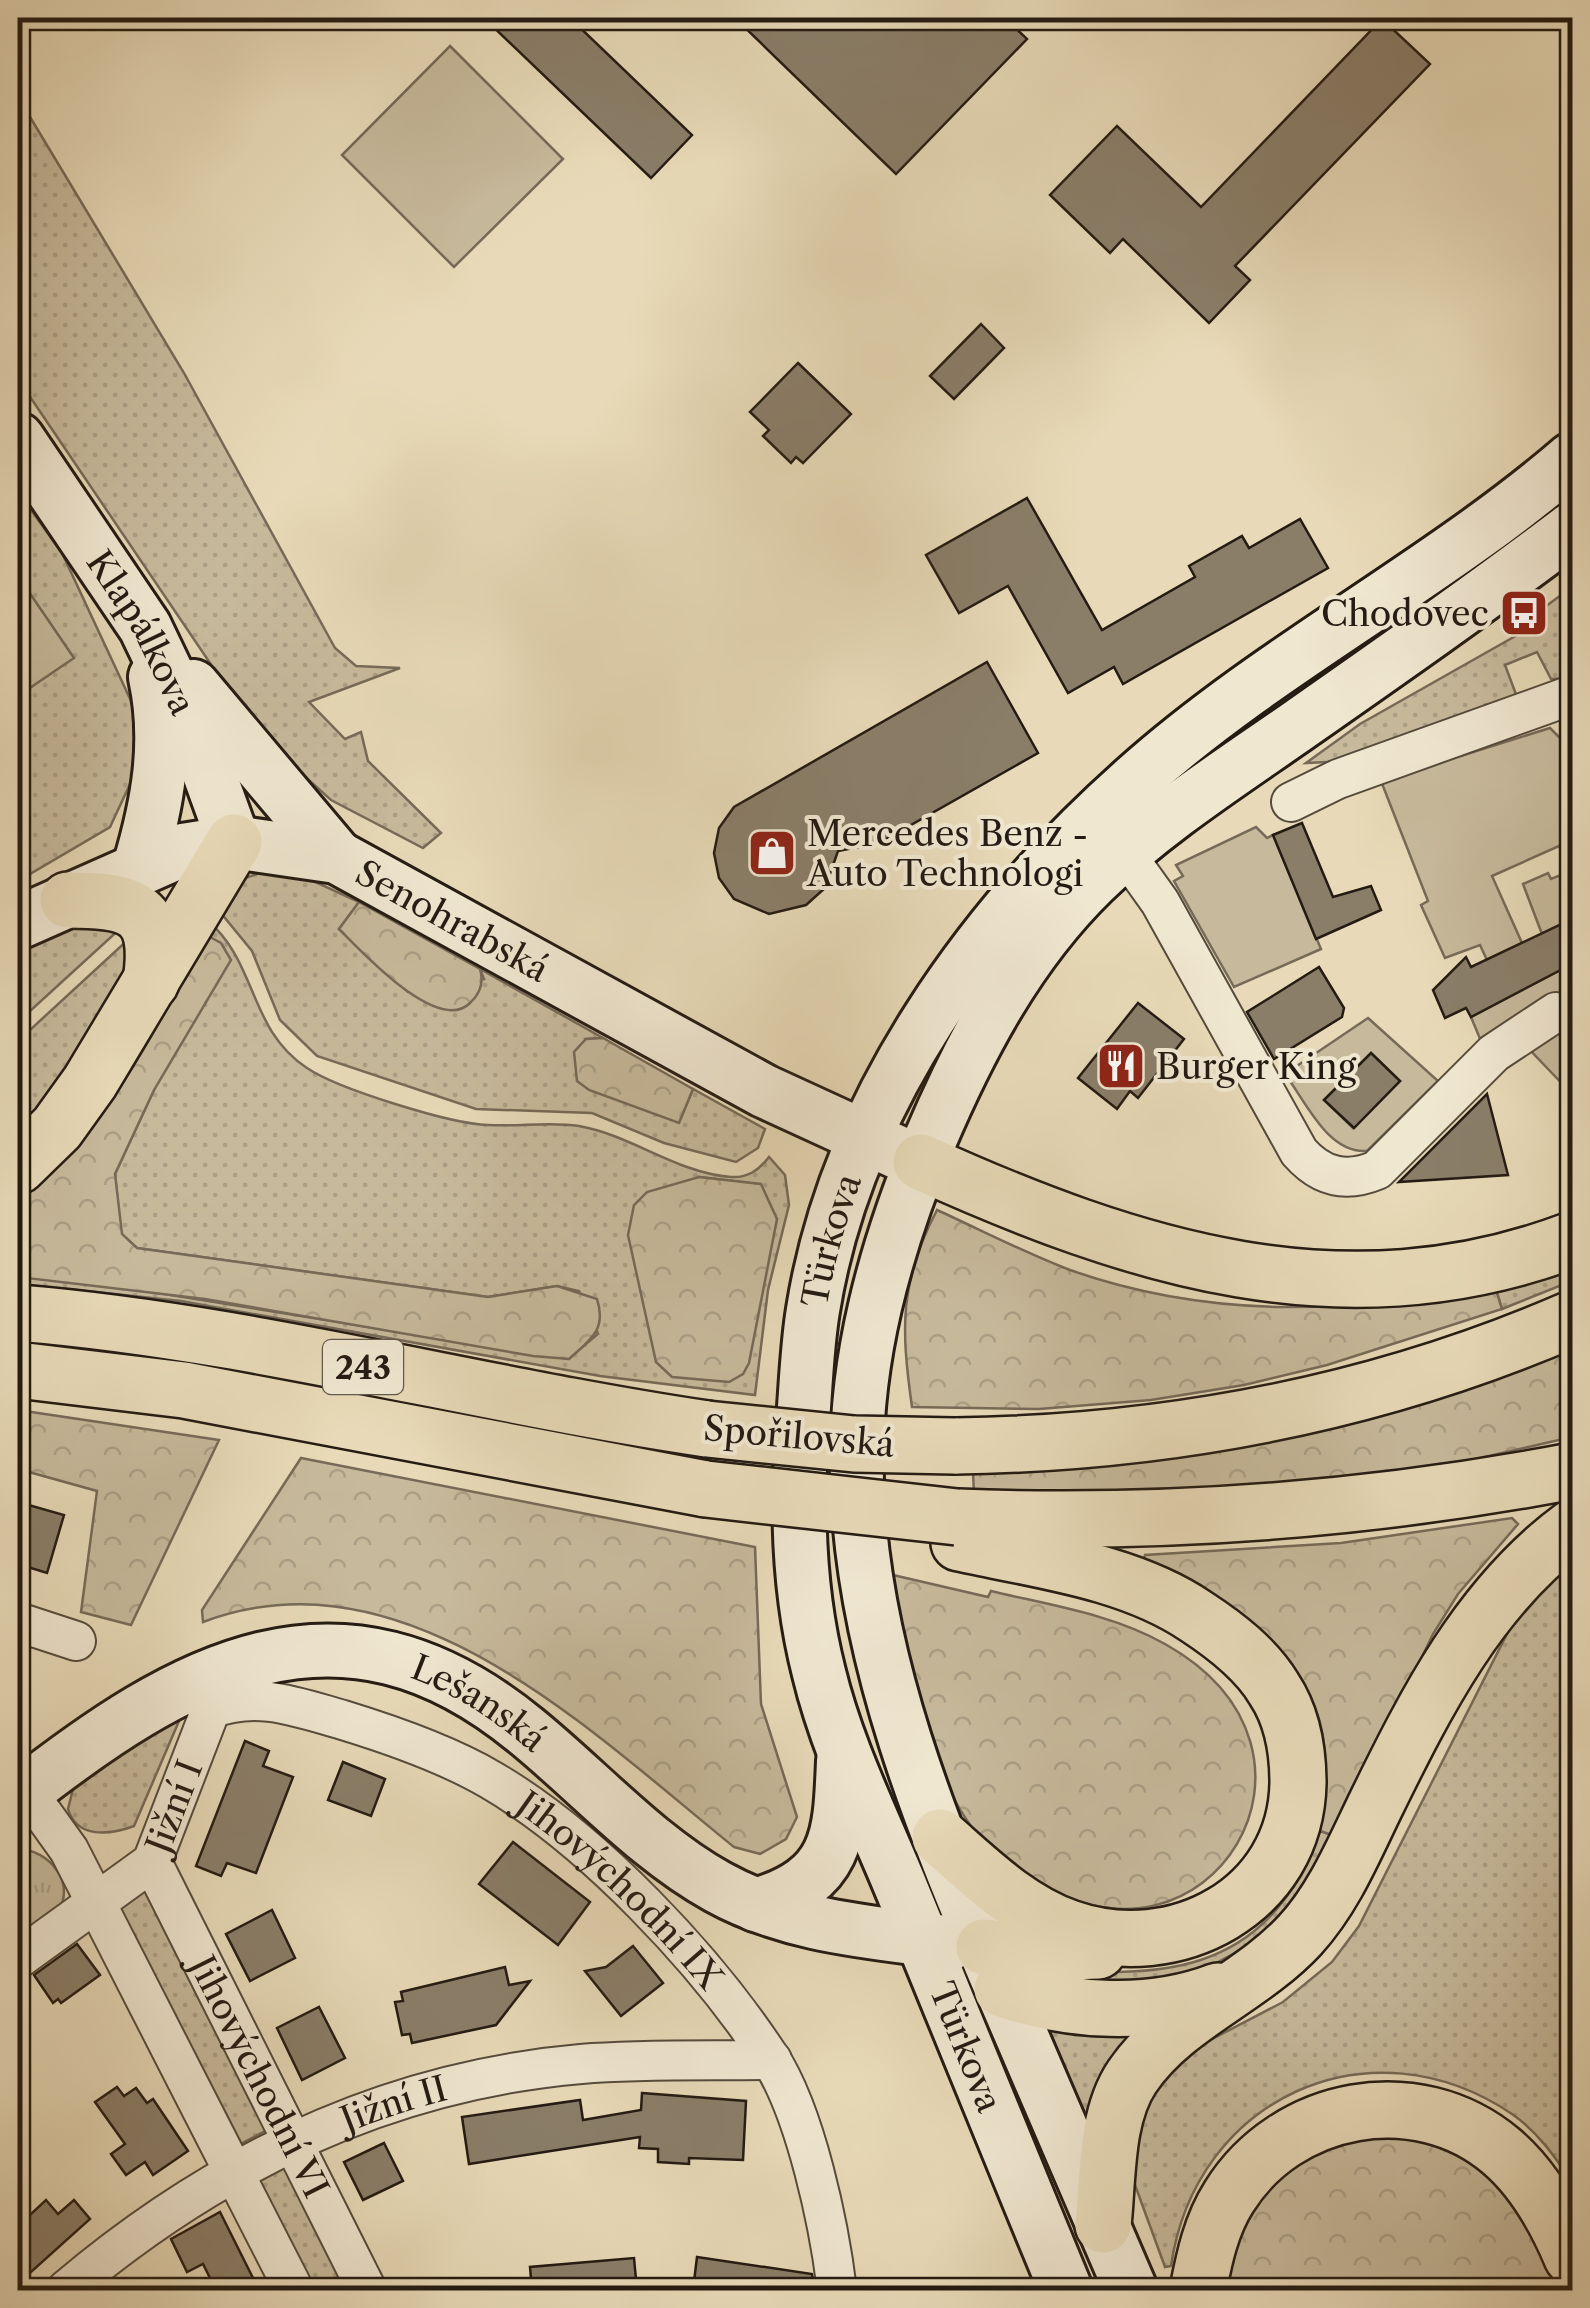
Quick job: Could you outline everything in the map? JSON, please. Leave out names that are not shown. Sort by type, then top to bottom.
[{"type":"highway","points":[[18,1166],[73,1106],[234,842]]},
{"type":"highway","points":[[68,900],[116,900],[133,908],[152,940],[151,982]]},
{"type":"highway","points":[[921,1162],[1069,1226],[1184,1257],[1277,1274],[1368,1282],[1414,1279],[1500,1262],[1572,1240]]},
{"type":"highway","name":"Spořilovská","points":[[18,1313],[192,1334],[538,1402],[707,1430],[854,1444],[955,1446],[1084,1443],[1281,1412],[1448,1366],[1572,1319]]},
{"type":"highway","name":"Spořilovská","points":[[18,1370],[170,1388],[579,1468],[810,1502],[958,1530]]},
{"type":"highway","points":[[958,1530],[1205,1519],[1406,1500],[1572,1471]]},
{"type":"highway","points":[[1102,2226],[1115,2123],[1130,2080],[1158,2044],[1300,1936],[1324,1905],[1447,1668],[1511,1584],[1572,1528]]},
{"type":"highway","points":[[958,1530],[1127,1584],[1195,1614],[1245,1653],[1276,1692],[1287,1715],[1298,1766],[1296,1816],[1284,1850],[1268,1877],[1236,1907],[1196,1928],[993,1968]]},
{"type":"highway","points":[[940,1837],[1006,1894],[1043,1918],[1099,1936],[1164,1936]]},
{"type":"highway","points":[[993,1968],[1077,2006],[1158,2006],[1202,1997],[1252,1974]]},
{"type":"highway","points":[[1198,2290],[1216,2220],[1244,2176],[1282,2141],[1330,2118],[1354,2112],[1431,2115],[1482,2137],[1530,2181],[1572,2258]]},
{"type":"main road","name":"Klapálkova","points":[[18,439],[145,626],[190,720],[234,842]]},
{"type":"main road","name":"Türkova","points":[[1066,2290],[843,1747],[812,1646],[798,1481],[813,1309],[841,1199],[900,1070],[964,968],[1040,872],[1084,826],[1185,738],[1572,459]]},
{"type":"main road","name":"Türkova","points":[[1131,2290],[940,1837],[890,1693],[865,1567],[857,1481],[858,1434],[876,1293],[896,1222],[950,1093],[1010,983],[1068,907],[1125,853],[1572,529]]},
{"type":"main road","points":[[145,626],[337,856]]},
{"type":"main road","points":[[139,867],[154,815],[164,722],[145,626]]},
{"type":"main road","name":"Senohrabská","points":[[18,923],[184,850],[234,842],[337,856],[764,1091],[921,1162]]},
{"type":"main road","name":"Lešanská","points":[[22,1794],[128,1714],[215,1671],[292,1652],[338,1650],[378,1656],[467,1690],[521,1727],[683,1865],[756,1905],[835,1928],[922,1939]]},
{"type":"main road","points":[[756,1905],[806,1885],[834,1847],[841,1826],[843,1747]]},
{"type":"main road","points":[[922,1939],[993,1968]]},
{"type":"street","points":[[1291,802],[1338,779],[1572,695]]},
{"type":"street","points":[[1125,853],[1160,902],[1299,1152],[1321,1171],[1334,1176],[1363,1176],[1376,1170],[1494,1054],[1556,1012]]},
{"type":"street","points":[[18,1622],[76,1641]]},
{"type":"street","name":"Jihovýchodní IX","points":[[211,1710],[258,1698],[381,1732],[491,1780],[609,1867],[710,1980],[772,2060],[803,2137],[832,2247],[838,2290]]},
{"type":"street","name":"Jižní I","points":[[18,1958],[152,1862],[211,1710]]},
{"type":"street","name":"Jihovýchodní VI","points":[[22,1794],[69,1850],[294,2290]]},
{"type":"street","points":[[69,1850],[152,1862]]},
{"type":"street","name":"Jihovýchodní VI","points":[[152,1862],[367,2290]]},
{"type":"street","name":"Jižní II","points":[[66,2290],[148,2223],[290,2139],[425,2091],[580,2064],[772,2060]]},
{"type":"green space","points":[[450,46],[563,159],[454,267],[342,155]]},
{"type":"green space","points":[[18,97],[184,373],[335,648],[356,666],[400,668],[309,702],[345,739],[361,732],[368,761],[441,833],[423,848],[331,800],[291,764],[212,666],[18,379]]},
{"type":"green space","points":[[18,492],[62,553],[139,718],[131,782],[110,827],[18,881],[18,696],[73,658],[18,576]]},
{"type":"green space","points":[[18,576],[74,658],[18,696]]},
{"type":"green space","points":[[1572,587],[1572,657],[1562,662],[1569,678],[1551,679],[1537,652],[1505,665],[1517,697],[1348,761],[1306,763],[1360,724],[1519,634],[1542,618],[1538,612]]},
{"type":"green space","points":[[1550,728],[1572,750],[1572,920],[1542,934],[1523,884],[1548,873],[1551,879],[1571,871],[1559,846],[1492,876],[1522,943],[1487,960],[1480,945],[1445,958],[1421,905],[1428,901],[1381,781]]},
{"type":"green space","points":[[1256,827],[1267,838],[1273,835],[1321,949],[1234,987],[1174,881],[1183,876],[1176,865]]},
{"type":"green space","points":[[267,870],[296,873],[359,902],[339,929],[408,992],[484,979],[480,969],[603,1038],[586,1039],[679,1122],[693,1089],[765,1129],[758,1148],[736,1162],[664,1143],[592,1113],[476,1109],[317,1056],[280,1020],[252,951],[216,907],[243,879]]},
{"type":"green space","points":[[359,902],[480,969],[481,987],[474,999],[456,1010],[439,1008],[421,1000],[382,971],[339,929]]},
{"type":"green space","points":[[85,915],[122,927],[18,1022],[18,947]]},
{"type":"green space","points":[[207,920],[236,956],[274,1034],[288,1052],[322,1076],[448,1119],[499,1125],[579,1126],[711,1174],[748,1175],[769,1157],[785,1175],[789,1205],[768,1290],[755,1395],[600,1376],[181,1301],[18,1284],[18,1277],[96,1283],[568,1359],[598,1334],[579,1291],[557,1286],[488,1297],[137,1248],[121,1234],[115,1174],[154,1090],[132,1065],[67,1155],[18,1201],[18,1190]],"holes":[[[699,1177],[748,1183],[777,1219],[762,1282]]]},
{"type":"green space","points":[[208,936],[221,943],[231,960],[154,1090],[115,1174],[122,1234],[137,1248],[488,1297],[557,1286],[597,1299],[598,1327],[584,1346],[569,1359],[533,1356],[205,1299],[18,1277],[18,1201],[49,1175],[102,1113]]},
{"type":"green space","points":[[131,937],[140,961],[18,1140],[18,1041]]},
{"type":"green space","points":[[1572,964],[1572,989],[1552,1008],[1481,1041],[1471,1017]]},
{"type":"green space","points":[[1572,1004],[1572,1094],[1528,1048]]},
{"type":"green space","points":[[1368,1018],[1438,1081],[1367,1151],[1353,1150],[1329,1135],[1285,1074]],"holes":[[[1371,1053],[1400,1081],[1353,1128],[1324,1100]]]},
{"type":"green space","points":[[603,1038],[693,1089],[679,1123],[589,1090],[577,1081],[574,1052],[586,1039]]},
{"type":"green space","points":[[699,1177],[761,1184],[777,1219],[749,1363],[743,1374],[729,1382],[672,1377],[656,1362],[628,1235],[634,1205],[647,1192]]},
{"type":"green space","points":[[937,1210],[1070,1270],[1176,1297],[1281,1307],[1334,1306],[1495,1287],[1502,1309],[1327,1365],[1244,1385],[1151,1400],[1039,1409],[912,1407],[906,1306],[916,1260]]},
{"type":"green space","points":[[1572,1264],[1572,1281],[1502,1309],[1495,1287]]},
{"type":"green space","points":[[1572,1341],[1572,1437],[1467,1461],[1278,1487],[974,1495],[973,1471]]},
{"type":"green space","points":[[18,1410],[219,1440],[131,1625],[81,1612],[97,1491],[18,1469]]},
{"type":"green space","points":[[301,1458],[755,1547],[761,1704],[797,1817],[786,1839],[760,1854],[734,1847],[556,1705],[490,1662],[421,1629],[351,1609],[278,1605],[203,1622],[202,1610]]},
{"type":"green space","points":[[1512,1518],[1518,1524],[1458,1594],[1433,1634],[1335,1836],[1320,1831],[1326,1775],[1322,1730],[1309,1693],[1288,1664],[1260,1638],[1142,1566],[1145,1555],[1341,1543]]},
{"type":"green space","points":[[1572,1560],[1572,2182],[1545,2145],[1521,2121],[1458,2086],[1402,2074],[1348,2076],[1297,2091],[1252,2119],[1214,2158],[1187,2207],[1171,2266],[1165,2267],[1131,2174],[1132,2125],[1172,2060],[1283,2002],[1332,1962],[1359,1926],[1509,1630],[1531,1599]]},
{"type":"green space","points":[[893,1575],[988,1597],[991,1591],[1080,1612],[1124,1625],[1165,1644],[1222,1690],[1250,1742],[1254,1795],[1237,1844],[1203,1882],[1155,1905],[1099,1907],[1036,1881],[1002,1859],[969,1823],[935,1757],[913,1684]]},
{"type":"green space","points":[[185,1707],[134,1826],[95,1832],[79,1826],[68,1809],[73,1789]]},
{"type":"green space","points":[[1320,1831],[1335,1836],[1294,1899],[1272,1924],[1219,1962],[1152,1982],[1113,1985],[1022,1967],[1118,1972],[1162,1969],[1201,1960],[1237,1943],[1269,1917],[1297,1880]]},
{"type":"green space","points":[[18,1849],[49,1862],[57,1870],[64,1891],[53,1918],[18,1942]]},
{"type":"green space","points":[[145,1883],[273,2127],[231,2149],[111,1906]]},
{"type":"green space","points":[[1052,2030],[1135,2034],[1091,2132],[1048,2033]]},
{"type":"green space","points":[[1362,2126],[1473,2149],[1545,2243],[1567,2290],[1215,2290],[1257,2184]]},
{"type":"green space","points":[[284,2149],[355,2290],[303,2290],[252,2164]]},
{"type":"building","points":[[484,18],[570,18],[692,135],[651,178]]},
{"type":"building","points":[[735,18],[1005,18],[1027,39],[896,174]]},
{"type":"building","points":[[1382,19],[1430,64],[1235,266],[1250,280],[1209,323],[1123,239],[1110,253],[1050,195],[1117,126],[1201,207]]},
{"type":"building","points":[[981,324],[1004,348],[954,399],[930,376]]},
{"type":"building","points":[[798,363],[851,414],[803,463],[796,457],[791,463],[763,436],[769,430],[750,412]]},
{"type":"building","points":[[1027,498],[1102,630],[1195,577],[1189,566],[1242,536],[1249,548],[1300,519],[1328,568],[1123,684],[1114,667],[1068,693],[1008,586],[959,613],[926,555]]},
{"type":"building","points":[[987,662],[1038,753],[879,843],[838,851],[825,888],[806,905],[769,914],[734,899],[719,878],[714,853],[719,828],[734,807]]},
{"type":"building","points":[[1302,823],[1333,897],[1371,886],[1381,910],[1316,939],[1273,835]]},
{"type":"building","points":[[1572,919],[1572,964],[1471,1017],[1466,1008],[1445,1018],[1433,990],[1466,957],[1471,967]]},
{"type":"building","points":[[1319,967],[1344,1008],[1342,1017],[1274,1059],[1247,1012]]},
{"type":"building","points":[[1138,1003],[1184,1039],[1138,1098],[1130,1091],[1117,1109],[1078,1078]]},
{"type":"building","points":[[1371,1053],[1400,1081],[1354,1128],[1324,1100]]},
{"type":"building","points":[[1487,1094],[1508,1175],[1399,1182]]},
{"type":"building","points":[[18,1502],[64,1515],[47,1573],[18,1564]]},
{"type":"building","points":[[245,1741],[269,1751],[263,1766],[293,1777],[256,1873],[227,1863],[221,1876],[196,1866]]},
{"type":"building","points":[[343,1762],[385,1779],[371,1816],[328,1800]]},
{"type":"building","points":[[513,1842],[590,1902],[558,1945],[479,1884]]},
{"type":"building","points":[[272,1910],[295,1958],[250,1981],[226,1934]]},
{"type":"building","points":[[77,1944],[100,1975],[61,2003],[58,1999],[53,2003],[34,1975]]},
{"type":"building","points":[[633,1946],[663,1983],[621,2016],[585,1971],[606,1967]]},
{"type":"building","points":[[505,1967],[509,1985],[530,1981],[496,2025],[412,2043],[410,2034],[402,2035],[395,2002],[403,2001],[401,1992]]},
{"type":"building","points":[[319,2007],[345,2058],[302,2080],[277,2028]]},
{"type":"building","points":[[117,2087],[124,2096],[136,2088],[147,2103],[153,2099],[188,2151],[153,2175],[145,2162],[126,2175],[111,2154],[125,2144],[95,2102]]},
{"type":"building","points":[[642,2093],[746,2101],[743,2160],[689,2158],[689,2164],[658,2162],[658,2149],[639,2148],[640,2137],[469,2164],[462,2117],[580,2100],[583,2120],[641,2110]]},
{"type":"building","points":[[384,2143],[403,2181],[363,2200],[344,2162]]},
{"type":"building","points":[[46,2200],[58,2214],[74,2200],[90,2219],[31,2272],[18,2256],[18,2226]]},
{"type":"building","points":[[220,2212],[259,2290],[216,2290],[203,2264],[187,2272],[171,2239]]},
{"type":"building","points":[[697,2257],[812,2274],[814,2290],[693,2290]]},
{"type":"building","points":[[634,2258],[637,2290],[532,2290],[530,2267]]},
{"type":"place","name":"Chodovec","points":[[1524,613]]},
{"type":"place","name":"Mercedes Benz - Auto Technologi","points":[[772,853]]},
{"type":"place","name":"Burger King","points":[[1121,1066]]}]
